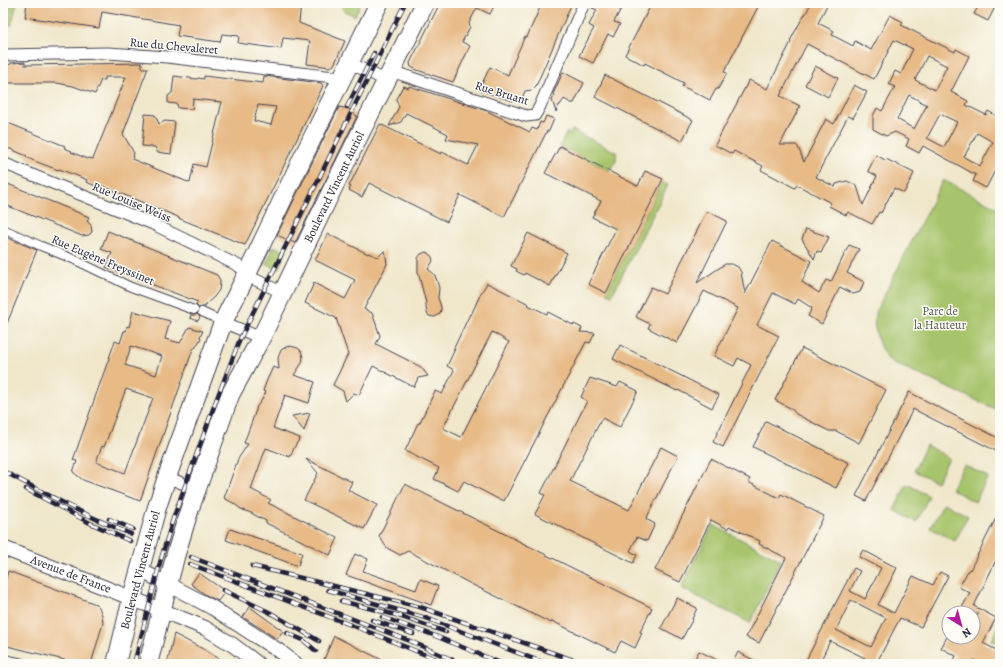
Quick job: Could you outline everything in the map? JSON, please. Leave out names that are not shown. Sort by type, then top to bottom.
[{"type":"main road","name":"Boulevard Vincent Auriol","points":[[116,664],[139,570],[167,477],[222,322],[248,272],[379,3]]},
{"type":"main road","name":"Boulevard Vincent Auriol","points":[[148,664],[188,511],[230,395],[261,338],[332,190],[425,3]]},
{"type":"street","name":"Rue Bruant","points":[[389,76],[402,75],[526,116],[536,115],[584,3]]},
{"type":"street","name":"Rue du Chevaleret","points":[[3,56],[108,53],[167,56],[346,71]]},
{"type":"street","points":[[346,71],[389,76]]},
{"type":"street","name":"Rue Louise Weiss","points":[[3,164],[153,224],[237,265],[248,272]]},
{"type":"street","name":"Rue Eugène Freyssinet","points":[[3,229],[131,287],[198,311],[222,322]]},
{"type":"street","points":[[248,272],[254,279],[283,293]]},
{"type":"street","points":[[222,322],[261,338]]},
{"type":"street","points":[[167,477],[196,489]]},
{"type":"street","name":"Avenue de France","points":[[3,548],[132,598],[210,631],[233,645],[258,664]]},
{"type":"street","points":[[139,570],[213,608],[279,651],[296,664]]},
{"type":"street","points":[[3,660],[21,664]]},
{"type":"green space","points":[[11,3],[17,3],[11,26],[7,21]]},
{"type":"green space","points":[[344,3],[361,3],[355,16],[344,11],[342,7]]},
{"type":"green space","points":[[572,130],[616,152],[616,160],[609,171],[560,146],[567,132],[570,134]]},
{"type":"green space","name":"Parc de la Hauteur","points":[[943,180],[1000,209],[1000,411],[893,363],[885,356],[879,344],[875,329],[876,311]]},
{"type":"green space","points":[[662,182],[668,185],[612,295],[606,293]]},
{"type":"green space","points":[[274,246],[286,252],[278,269],[266,264]]},
{"type":"green space","points":[[926,445],[949,458],[937,482],[914,471]]},
{"type":"green space","points":[[964,465],[988,477],[975,502],[951,489]]},
{"type":"green space","points":[[907,484],[929,496],[916,522],[894,510]]},
{"type":"green space","points":[[944,503],[968,516],[955,541],[930,528]]},
{"type":"green space","points":[[713,525],[781,560],[750,623],[681,588]]},
{"type":"green space","points":[[1000,623],[1000,638],[998,643],[991,640]]},
{"type":"building","points":[[27,3],[260,3],[278,6],[279,3],[301,3],[299,23],[345,41],[334,65],[330,67],[307,64],[310,41],[283,38],[281,49],[238,43],[239,36],[222,34],[220,42],[177,36],[179,25],[102,12],[99,28],[25,17]]},
{"type":"building","points":[[440,3],[489,3],[494,6],[490,14],[477,8],[469,23],[470,27],[462,42],[470,46],[453,82],[417,70],[411,67],[410,63]]},
{"type":"building","points":[[542,3],[572,3],[536,86],[532,90],[525,91],[521,101],[514,98],[513,101],[479,90],[490,67],[508,75],[525,36],[527,37]]},
{"type":"building","points":[[591,3],[624,3],[614,22],[620,24],[613,37],[608,34],[593,63],[579,56],[594,28],[589,25],[597,10],[590,7]]},
{"type":"building","points":[[652,3],[760,3],[724,72],[727,73],[710,100],[682,86],[684,83],[645,63],[644,65],[625,55]]},
{"type":"building","points":[[811,3],[828,3],[818,23],[834,31],[832,35],[853,46],[855,41],[871,50],[890,15],[903,22],[901,25],[955,52],[956,49],[969,56],[951,92],[968,101],[966,105],[986,115],[988,111],[1000,118],[1000,161],[986,188],[973,181],[976,175],[923,146],[919,153],[906,146],[909,139],[895,132],[886,136],[873,129],[873,116],[877,108],[882,111],[895,87],[889,84],[895,71],[901,74],[913,49],[894,40],[874,79],[807,44],[780,96],[800,106],[780,145],[796,145],[804,162],[826,119],[834,124],[854,85],[867,92],[853,118],[848,116],[816,177],[835,187],[836,184],[847,181],[857,186],[863,205],[877,176],[868,171],[876,155],[914,173],[904,193],[894,188],[881,213],[879,212],[872,224],[848,212],[846,215],[829,206],[831,203],[797,185],[795,188],[761,170],[763,166],[734,151],[732,154],[715,145],[749,80],[767,89],[791,42],[790,41]],"holes":[[[927,56],[947,66],[935,90],[915,80]],[[909,95],[927,105],[914,129],[897,119]],[[940,114],[957,122],[944,147],[927,138]],[[977,133],[993,142],[980,166],[964,157]]]},
{"type":"building","points":[[980,3],[997,3],[988,21],[974,14]]},
{"type":"building","points":[[25,62],[25,65],[142,63],[142,68],[148,68],[123,134],[134,153],[132,159],[190,183],[194,164],[206,167],[222,102],[193,99],[192,109],[178,108],[177,104],[168,103],[168,96],[172,93],[174,76],[204,79],[204,76],[263,83],[264,76],[321,83],[323,86],[245,245],[100,185],[99,187],[86,182],[87,180],[75,175],[32,160],[26,157],[27,156],[3,146],[3,123],[7,125],[8,123],[65,146],[64,148],[72,151],[71,152],[88,159],[93,159],[126,77],[105,77],[105,80],[101,80],[95,94],[73,86],[57,83],[3,83],[3,66],[11,63]],"holes":[[[258,105],[276,107],[271,125],[254,121]]]},
{"type":"building","points":[[815,66],[838,78],[828,97],[805,85]]},
{"type":"building","points":[[563,72],[584,83],[574,103],[564,99],[556,112],[552,100],[555,95],[553,94]]},
{"type":"building","points":[[605,75],[693,120],[682,141],[595,97]]},
{"type":"building","points":[[403,86],[409,88],[409,86],[487,111],[530,132],[532,128],[537,130],[540,122],[543,123],[546,116],[554,119],[504,217],[460,195],[447,222],[369,183],[362,197],[349,190],[351,187],[349,186],[380,124],[441,154],[442,152],[468,165],[478,145],[446,139],[448,134],[406,113],[401,122],[389,126],[399,107],[396,99]]},
{"type":"building","points":[[339,107],[349,109],[357,116],[295,243],[277,235]]},
{"type":"building","points":[[145,114],[155,115],[159,124],[165,121],[175,122],[171,154],[157,152],[155,147],[142,146]]},
{"type":"building","points":[[560,146],[638,186],[645,171],[663,179],[606,293],[588,284],[616,229],[592,217],[601,201],[545,173]]},
{"type":"building","points":[[3,182],[89,217],[87,221],[91,225],[92,232],[89,235],[82,236],[3,204]]},
{"type":"building","points":[[707,211],[727,221],[697,283],[725,264],[732,264],[738,267],[741,272],[745,294],[772,241],[811,261],[802,282],[819,293],[826,280],[831,282],[849,245],[859,249],[847,273],[864,282],[860,292],[853,294],[840,287],[822,324],[808,316],[812,308],[798,299],[795,304],[773,293],[757,325],[779,336],[723,447],[713,442],[751,365],[738,358],[734,366],[714,356],[738,308],[704,291],[677,343],[648,328],[650,324],[636,317],[651,287],[665,294]]},
{"type":"building","points":[[806,229],[829,237],[821,253],[817,251],[814,259],[802,239]]},
{"type":"building","points":[[108,231],[217,275],[220,280],[219,290],[205,307],[199,308],[196,305],[198,302],[106,267],[112,253],[101,249]]},
{"type":"building","points":[[528,233],[567,253],[550,286],[525,273],[524,275],[516,271],[517,269],[511,266]]},
{"type":"building","points":[[328,234],[368,254],[378,257],[385,250],[387,264],[364,309],[372,313],[376,324],[380,336],[376,344],[421,367],[428,376],[418,378],[414,387],[373,366],[359,395],[354,393],[346,401],[343,391],[333,385],[348,354],[336,318],[305,303],[314,283],[345,299],[355,280],[315,260]]},
{"type":"building","points":[[3,236],[37,250],[3,333]]},
{"type":"building","points":[[426,252],[432,257],[433,261],[428,269],[434,274],[439,288],[438,298],[441,310],[435,317],[429,316],[427,313],[418,272],[418,258],[421,254]]},
{"type":"building","points":[[487,283],[547,314],[548,312],[582,328],[580,332],[595,333],[590,343],[586,342],[504,501],[464,481],[458,491],[434,479],[439,468],[405,451],[435,391],[442,394],[454,370],[447,366],[455,349],[453,350]],"holes":[[[492,332],[509,342],[461,437],[443,428]]]},
{"type":"building","points":[[133,311],[170,321],[165,339],[180,343],[189,327],[203,331],[196,347],[193,349],[140,501],[83,480],[73,472],[77,461],[73,460],[115,341],[120,343],[124,331],[126,331],[127,326],[129,327]],"holes":[[[131,346],[162,356],[156,375],[125,365]],[[126,389],[153,398],[125,473],[96,462],[102,446],[104,447]]]},
{"type":"building","points":[[197,314],[200,317],[198,321],[190,318],[191,315]]},
{"type":"building","points":[[620,345],[719,395],[712,408],[613,359]]},
{"type":"building","points":[[290,346],[298,348],[303,357],[302,363],[294,375],[315,382],[309,403],[285,395],[273,428],[300,438],[290,457],[266,448],[251,489],[271,500],[268,503],[338,538],[330,555],[266,523],[266,521],[241,509],[224,498],[238,459],[248,444],[244,443],[257,406],[266,392],[263,391],[267,380],[273,367],[279,369],[278,358],[281,350]]},
{"type":"building","points":[[802,348],[886,390],[859,443],[836,431],[829,431],[796,414],[792,409],[775,400]]},
{"type":"building","points":[[590,378],[617,387],[620,382],[638,391],[620,427],[602,418],[570,481],[629,510],[661,447],[678,456],[646,519],[655,524],[647,541],[637,537],[630,551],[637,555],[633,563],[535,514],[545,495],[541,493],[587,401],[581,397]]},
{"type":"building","points":[[909,392],[1000,439],[1000,453],[913,409],[866,501],[856,496]]},
{"type":"building","points":[[310,413],[304,431],[292,416]]},
{"type":"building","points":[[766,421],[849,463],[836,488],[753,447]]},
{"type":"building","points":[[306,459],[352,482],[348,490],[377,505],[364,529],[304,500],[318,473]]},
{"type":"building","points":[[711,459],[750,479],[748,482],[779,498],[781,494],[824,516],[759,643],[746,637],[786,558],[759,544],[760,541],[729,526],[728,529],[711,520],[680,582],[655,570]]},
{"type":"building","points":[[405,484],[652,608],[640,632],[642,633],[635,648],[621,641],[615,652],[473,585],[408,551],[400,555],[387,548],[379,536]]},
{"type":"building","points":[[1000,510],[1000,552],[974,605],[963,605],[970,593],[959,587],[969,569],[970,570]]},
{"type":"building","points":[[230,529],[302,553],[298,566],[226,540]]},
{"type":"building","points":[[863,550],[897,568],[878,605],[894,613],[913,576],[933,585],[940,572],[948,576],[921,627],[900,618],[876,664],[862,664],[865,658],[830,641],[819,664],[804,664],[854,568],[860,571],[850,591],[865,599],[881,568],[859,557]],"holes":[[[851,600],[886,618],[871,647],[836,630]]]},
{"type":"building","points":[[355,554],[368,559],[363,571],[416,590],[420,579],[438,586],[431,605],[346,575]]},
{"type":"building","points":[[8,571],[96,604],[99,607],[103,623],[91,664],[81,664],[3,645],[3,591]]},
{"type":"building","points":[[199,573],[222,589],[221,591],[224,593],[218,601],[206,595],[191,584]]},
{"type":"building","points":[[677,598],[697,608],[682,639],[661,628]]},
{"type":"building","points":[[250,607],[283,631],[277,639],[243,617]]},
{"type":"building","points":[[981,610],[996,618],[983,643],[1000,652],[1000,664],[982,664],[974,660],[972,664],[952,664],[956,656],[941,648],[943,645],[981,645]]},
{"type":"building","points":[[174,634],[203,649],[228,664],[167,664]]},
{"type":"building","points":[[334,636],[390,664],[322,664]]},
{"type":"building","points":[[699,651],[725,664],[692,664]]},
{"type":"building","points":[[738,652],[761,664],[732,664]]},
{"type":"railway","points":[[134,664],[173,519],[240,339],[405,3]]},
{"type":"railway","points":[[347,107],[374,53]]},
{"type":"railway","points":[[3,471],[82,512],[131,534]]},
{"type":"railway","points":[[26,489],[90,523],[130,541]]},
{"type":"railway","points":[[109,519],[133,529]]},
{"type":"railway","points":[[191,557],[410,641],[462,664]]},
{"type":"railway","points":[[190,564],[364,630],[448,664]]},
{"type":"railway","points":[[252,566],[420,607],[585,664]]},
{"type":"railway","points":[[223,590],[269,612],[319,641]]},
{"type":"railway","points":[[328,590],[426,618],[547,664]]},
{"type":"railway","points":[[341,601],[396,615],[446,632]]},
{"type":"railway","points":[[382,617],[433,635],[503,664]]},
{"type":"railway","points":[[372,620],[413,634]]},
{"type":"railway","points":[[287,633],[303,640],[316,651]]}]
